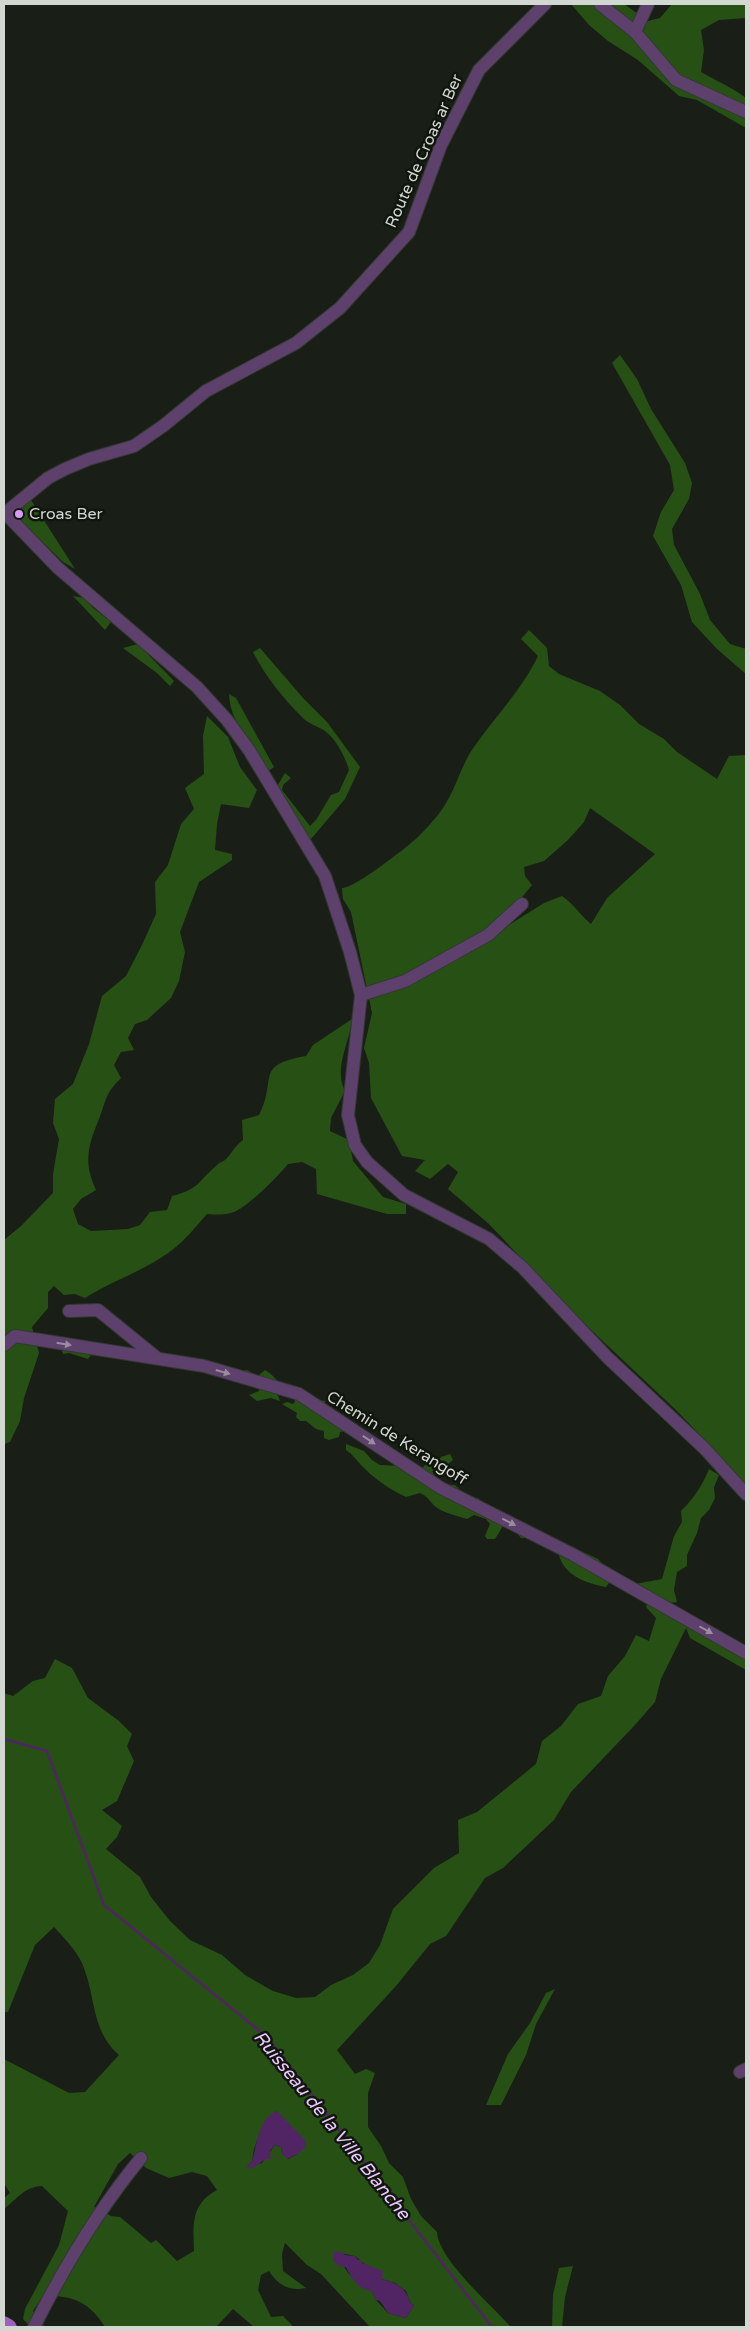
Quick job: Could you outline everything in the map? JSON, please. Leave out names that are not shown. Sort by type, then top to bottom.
[{"type":"main road","points":[[4,2324],[9,2327]]},
{"type":"street","name":"Route de Croas ar Ber","points":[[4,513],[57,474],[89,459],[134,446],[164,426],[206,391],[296,344],[340,308],[409,232],[441,145],[479,70],[545,4]]},
{"type":"street","points":[[600,4],[635,32],[676,80],[746,112]]},
{"type":"street","points":[[635,32],[648,4]]},
{"type":"street","points":[[4,513],[58,568],[197,688],[227,720],[249,750],[325,876],[350,952],[361,995],[348,1115],[355,1145],[367,1162],[404,1195],[489,1239],[522,1267],[608,1358],[705,1449],[746,1494]]},
{"type":"street","points":[[361,995],[405,981],[488,935],[522,904]]},
{"type":"street","points":[[69,1311],[98,1310],[157,1358]]},
{"type":"street","name":"Chemin de Kerangoff","points":[[4,1345],[15,1336],[157,1358],[204,1366],[299,1394],[441,1488],[572,1554],[746,1653]]},
{"type":"street","points":[[34,2327],[78,2247],[114,2191],[141,2158]]},
{"type":"green space","points":[[571,4],[624,4],[648,21],[660,18],[672,4],[746,4],[746,18],[719,20],[701,30],[704,50],[701,72],[746,98],[746,128],[697,100],[679,96],[638,60],[608,41],[589,25]]},
{"type":"green space","points":[[620,355],[637,379],[651,409],[685,463],[692,483],[689,499],[672,529],[674,545],[700,594],[710,620],[730,644],[746,649],[746,674],[717,649],[692,622],[681,585],[653,536],[661,512],[674,490],[670,465],[612,363]]},
{"type":"green space","points":[[31,500],[75,569],[63,562],[16,516],[16,511]]},
{"type":"green space","points":[[73,596],[84,598],[111,622],[105,630]]},
{"type":"green space","points":[[529,630],[547,648],[549,666],[559,674],[600,691],[620,705],[639,724],[664,739],[677,752],[717,779],[729,756],[746,755],[746,1486],[677,1411],[573,1313],[489,1224],[448,1189],[458,1172],[448,1164],[430,1179],[415,1171],[425,1160],[402,1156],[371,1098],[369,1063],[364,1048],[372,1013],[351,912],[343,899],[342,888],[348,887],[368,875],[403,849],[421,834],[443,808],[452,793],[469,754],[508,703],[538,656],[521,639]],"holes":[[[590,808],[655,854],[607,898],[591,924],[562,896],[544,903],[507,926],[514,907],[532,885],[525,876],[524,867],[544,861],[568,840],[584,822]]]},
{"type":"green space","points":[[138,644],[174,681],[170,686],[157,673],[123,648]]},
{"type":"green space","points":[[260,648],[303,698],[327,722],[360,767],[345,799],[311,839],[305,838],[305,830],[297,825],[276,788],[285,773],[291,778],[283,785],[282,790],[310,826],[316,820],[331,795],[339,792],[349,770],[343,754],[333,739],[325,731],[304,719],[269,678],[253,652]]},
{"type":"green space","points":[[229,694],[236,698],[274,767],[267,772],[251,747],[251,741],[236,719],[231,708]]},
{"type":"green space","points":[[207,716],[228,737],[240,767],[257,790],[249,808],[221,804],[215,850],[232,854],[232,860],[199,882],[180,932],[185,952],[179,981],[171,998],[147,1020],[135,1024],[128,1038],[134,1050],[121,1052],[114,1065],[121,1078],[107,1097],[88,1154],[89,1171],[96,1190],[81,1199],[73,1209],[78,1224],[91,1231],[128,1229],[140,1225],[150,1212],[167,1210],[172,1196],[198,1184],[217,1165],[226,1159],[243,1140],[242,1120],[259,1115],[273,1069],[279,1064],[306,1056],[313,1045],[352,1019],[341,1064],[342,1082],[345,1091],[331,1118],[330,1131],[349,1140],[353,1161],[383,1197],[406,1204],[406,1214],[387,1214],[317,1194],[316,1169],[302,1162],[288,1164],[247,1204],[231,1213],[207,1214],[177,1246],[144,1268],[85,1298],[75,1294],[64,1295],[54,1286],[48,1292],[48,1308],[32,1327],[39,1353],[24,1398],[20,1421],[10,1442],[4,1444],[4,1240],[21,1226],[53,1193],[53,1174],[59,1139],[53,1123],[55,1099],[73,1084],[89,1044],[102,996],[126,976],[156,914],[155,882],[168,865],[181,824],[194,809],[185,788],[204,774],[203,736]]},
{"type":"green space","points":[[61,1347],[85,1349],[91,1355],[88,1359],[69,1353],[63,1354]]},
{"type":"green space","points":[[247,1370],[258,1376],[265,1370],[292,1391],[325,1401],[325,1405],[349,1430],[340,1432],[339,1437],[329,1440],[324,1438],[324,1431],[316,1429],[306,1421],[300,1421],[296,1417],[297,1413],[282,1404],[287,1402],[293,1404],[295,1402],[293,1396],[277,1393],[280,1401],[271,1398],[257,1401],[249,1395],[259,1391],[260,1386],[241,1371]]},
{"type":"green space","points":[[346,1444],[364,1451],[372,1460],[380,1465],[402,1466],[421,1470],[425,1465],[436,1464],[441,1457],[450,1454],[453,1460],[446,1466],[432,1471],[438,1479],[444,1483],[455,1485],[468,1496],[478,1498],[490,1509],[500,1510],[507,1516],[598,1559],[609,1571],[605,1577],[609,1583],[606,1587],[583,1580],[569,1572],[560,1559],[558,1551],[531,1538],[521,1538],[516,1532],[503,1526],[495,1539],[487,1539],[485,1536],[490,1524],[486,1519],[474,1515],[467,1519],[445,1512],[420,1493],[406,1497],[400,1494],[382,1483],[365,1469],[346,1450]]},
{"type":"green space","points":[[709,1469],[719,1475],[714,1487],[715,1498],[709,1510],[701,1518],[697,1533],[687,1555],[687,1566],[677,1572],[674,1590],[677,1602],[669,1603],[746,1646],[746,1670],[690,1638],[686,1628],[661,1679],[655,1702],[571,1792],[554,1820],[503,1868],[485,1878],[446,1936],[430,1944],[396,1986],[337,2050],[355,2074],[366,2069],[375,2073],[368,2093],[368,2127],[381,2146],[389,2163],[403,2177],[411,2199],[421,2216],[437,2232],[446,2255],[456,2269],[511,2327],[370,2327],[321,2274],[307,2265],[285,2243],[282,2254],[283,2271],[306,2288],[294,2289],[284,2286],[269,2271],[261,2275],[258,2290],[271,2317],[283,2316],[292,2325],[291,2327],[254,2327],[233,2309],[216,2327],[105,2327],[93,2311],[79,2301],[63,2297],[43,2296],[33,2311],[45,2327],[31,2327],[23,2319],[25,2309],[59,2245],[68,2211],[42,2186],[25,2191],[4,2209],[4,2198],[10,2193],[4,2183],[4,2059],[69,2093],[85,2092],[119,2055],[110,2046],[99,2026],[89,1983],[80,1959],[54,1927],[35,1945],[8,2012],[4,2012],[4,1693],[13,1696],[33,1681],[45,1678],[55,1659],[72,1668],[88,1698],[119,1721],[132,1734],[127,1746],[134,1761],[117,1801],[102,1810],[122,1826],[117,1837],[106,1849],[140,1877],[151,1897],[170,1921],[190,1940],[222,1955],[245,1975],[273,1991],[296,1998],[315,1997],[331,1985],[353,1975],[369,1963],[380,1945],[393,1909],[434,1868],[459,1853],[458,1820],[477,1812],[536,1764],[542,1741],[561,1726],[578,1704],[601,1696],[608,1676],[625,1656],[636,1635],[649,1641],[656,1618],[646,1607],[648,1602],[635,1584],[662,1579],[674,1536],[682,1522],[681,1511],[697,1492]],"holes":[[[277,2111],[298,2154],[288,2159],[282,2153],[281,2147],[275,2145],[262,2163],[247,2166],[252,2162],[254,2149],[261,2130]],[[130,2153],[146,2168],[169,2178],[192,2172],[207,2176],[217,2190],[202,2202],[198,2208],[194,2224],[194,2251],[177,2261],[156,2240],[151,2243],[120,2217],[111,2216],[94,2207],[118,2164]],[[334,2252],[355,2256],[382,2279],[395,2283],[406,2291],[411,2304],[414,2305],[406,2318],[388,2313],[376,2300],[372,2291],[349,2274]]]},
{"type":"green space","points":[[555,1989],[536,2024],[526,2055],[501,2105],[486,2105],[508,2054],[530,2023],[546,1993]]},
{"type":"green space","points":[[573,2266],[565,2297],[562,2327],[552,2327],[553,2295],[559,2268]]},
{"type":"shaded area","points":[[277,2111],[305,2140],[306,2146],[298,2154],[287,2159],[282,2153],[281,2147],[275,2145],[270,2151],[271,2159],[266,2159],[251,2169],[246,2166],[252,2162],[262,2126],[271,2114]]},
{"type":"shaded area","points":[[334,2251],[339,2253],[341,2251],[345,2255],[355,2256],[358,2260],[362,2260],[362,2263],[383,2271],[382,2279],[401,2287],[411,2304],[414,2305],[406,2318],[388,2313],[380,2301],[376,2300],[372,2291],[359,2286],[346,2267],[341,2267],[333,2261]]},
{"type":"waterway","name":"Ruisseau de la Ville Blanche","points":[[4,1739],[47,1751],[104,1905],[267,2037],[492,2327]]},
{"type":"place","name":"Croas Ber","points":[[19,514]]}]
